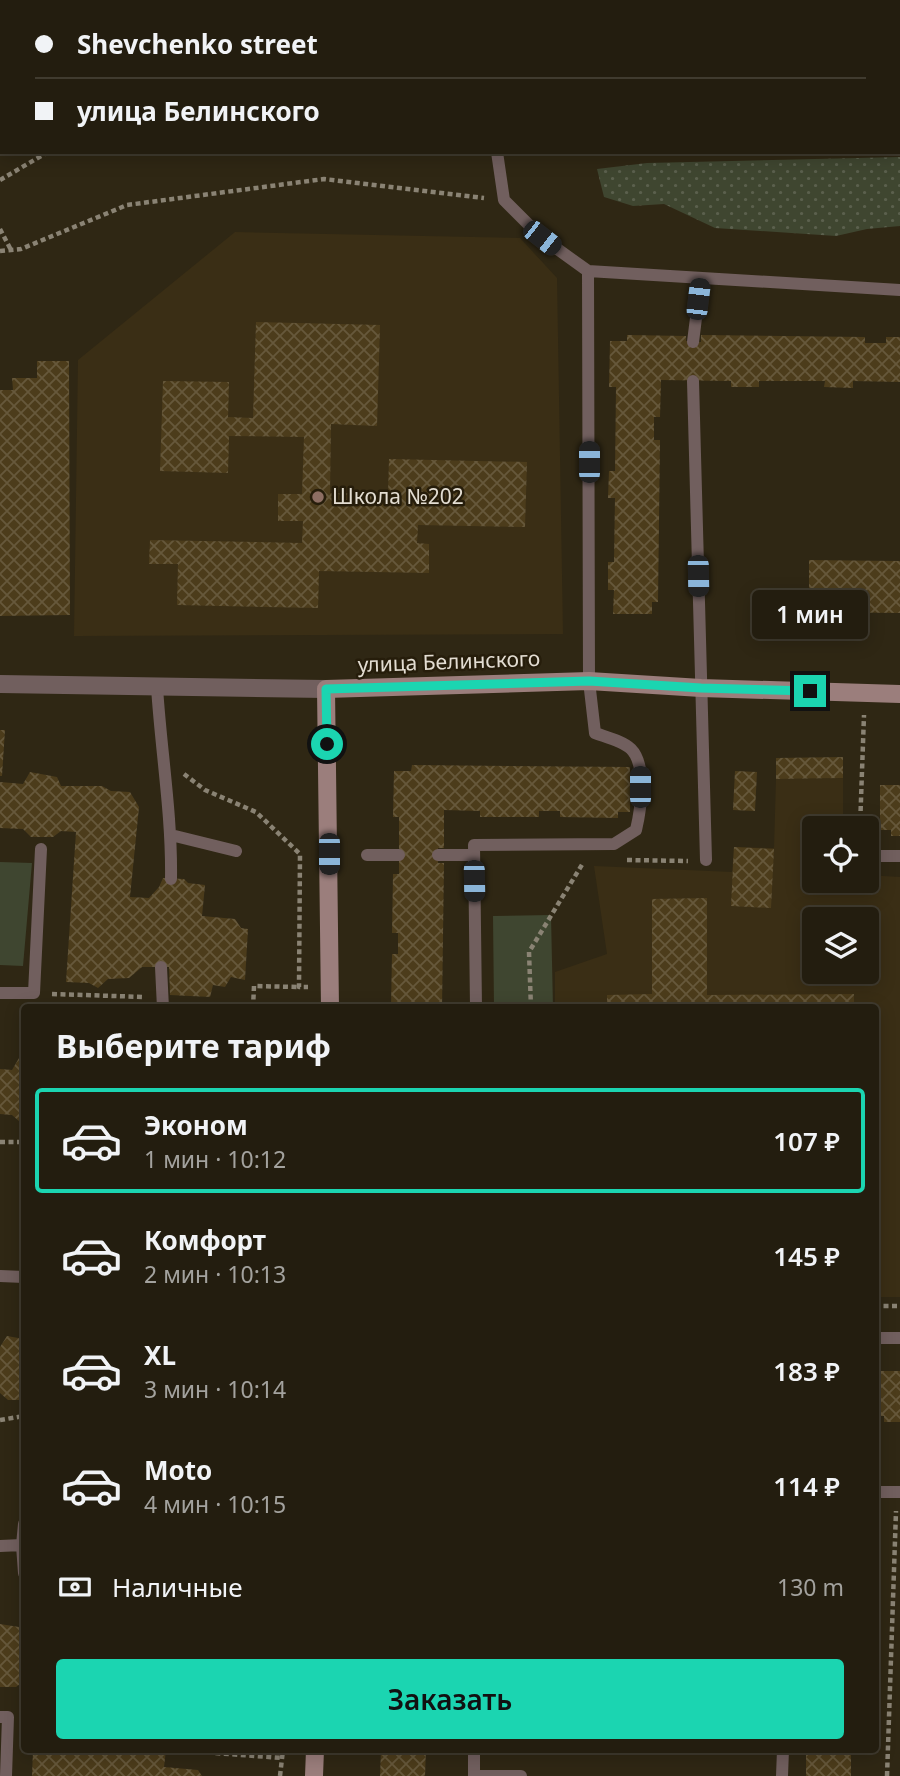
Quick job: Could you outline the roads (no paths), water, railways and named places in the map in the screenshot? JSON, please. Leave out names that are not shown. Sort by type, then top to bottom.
[{"type":"street","name":"улица Белинского","points":[[0,684],[326,689],[589,681],[701,688],[900,694]]},
{"type":"street","points":[[326,689],[330,1004]]},
{"type":"street","points":[[314,1776],[315,1753]]},
{"type":"lane","points":[[497,154],[504,200],[542,238],[587,271],[900,290]]},
{"type":"lane","points":[[476,1004],[474,845],[614,844],[636,830],[640,812],[640,762],[629,748],[595,733],[589,681],[587,271]]},
{"type":"lane","points":[[694,342],[701,278]]},
{"type":"lane","points":[[693,380],[706,860]]},
{"type":"lane","points":[[157,687],[161,756],[171,835],[171,879]]},
{"type":"lane","points":[[171,835],[236,851]]},
{"type":"lane","points":[[0,993],[34,993],[41,849]]},
{"type":"lane","points":[[367,855],[399,855]]},
{"type":"lane","points":[[438,855],[474,855]]},
{"type":"lane","points":[[879,856],[900,856]]},
{"type":"lane","points":[[161,967],[163,1003]]},
{"type":"lane","points":[[0,1276],[21,1278]]},
{"type":"lane","points":[[879,1338],[900,1338]]},
{"type":"lane","points":[[879,1492],[898,1492]]},
{"type":"lane","points":[[0,1546],[21,1545]]},
{"type":"lane","points":[[0,1717],[8,1717],[6,1776]]},
{"type":"lane","points":[[474,1753],[474,1776],[521,1776]]},
{"type":"lane","points":[[782,1776],[783,1753]]},
{"type":"place","name":"Школа №202","points":[[318,497]]}]
